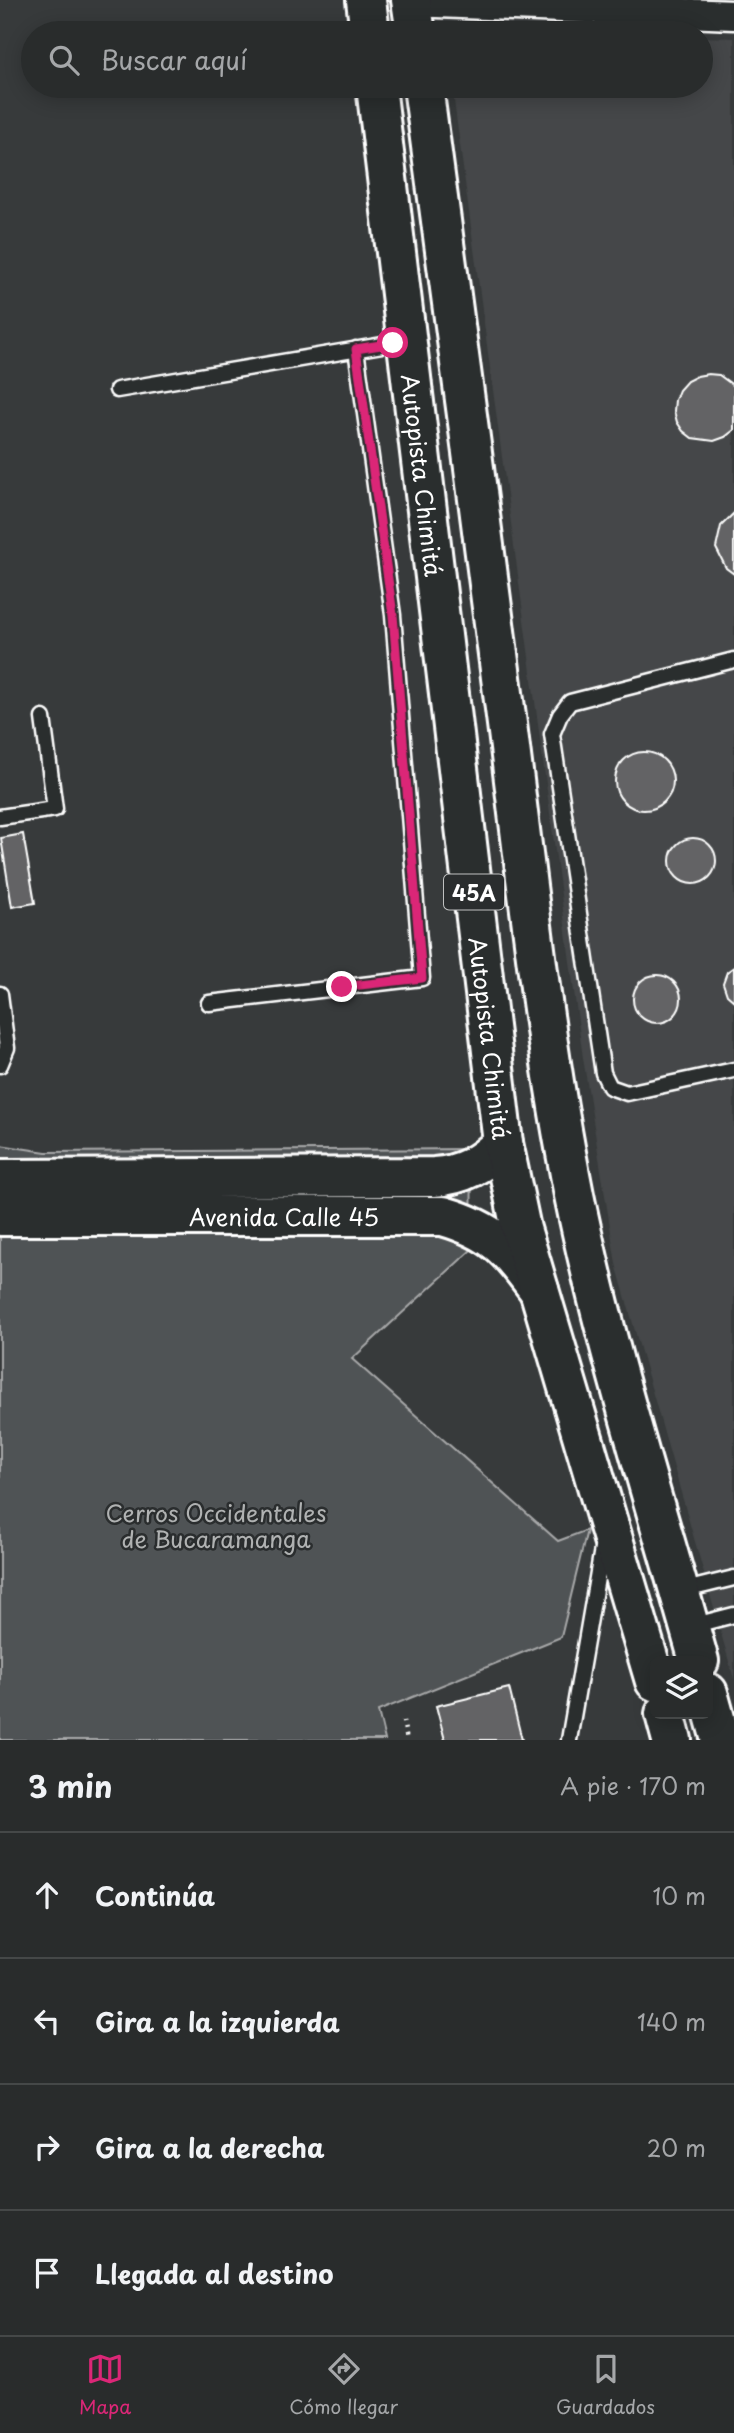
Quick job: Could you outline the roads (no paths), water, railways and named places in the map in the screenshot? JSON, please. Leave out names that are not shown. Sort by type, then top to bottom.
[{"type":"main road","points":[[366,0],[369,21]]},
{"type":"main road","name":"Autopista Chimitá","points":[[377,98],[503,1143],[539,1290],[650,1664]]},
{"type":"main road","name":"45A","points":[[425,98],[470,427],[543,1009],[560,1112],[581,1227],[601,1315],[689,1626]]},
{"type":"main road","name":"Avenida Calle 45","points":[[0,1179],[434,1177],[459,1174],[473,1168],[503,1143]]},
{"type":"main road","name":"Avenida Calle 45","points":[[0,1216],[443,1216],[482,1230],[502,1244],[539,1290]]},
{"type":"main road","points":[[713,1711],[721,1740]]},
{"type":"main road","points":[[666,1719],[672,1740]]},
{"type":"street","points":[[413,12],[734,15]]},
{"type":"lane","points":[[117,390],[407,341]]},
{"type":"lane","points":[[209,1003],[422,978],[393,615],[356,349]]},
{"type":"lane","points":[[734,660],[570,702],[560,715],[552,734],[603,1073],[610,1087],[627,1093],[734,1070]]},
{"type":"lane","points":[[0,817],[55,809],[43,718]]},
{"type":"lane","points":[[0,994],[7,1048],[0,1065]]},
{"type":"lane","points":[[569,1740],[607,1514]]},
{"type":"lane","points":[[689,1626],[734,1578]]},
{"type":"lane","points":[[689,1626],[734,1615]]},
{"type":"park label","name":"Cerros Occidentales de Bucaramanga","points":[[216,1525]]}]
